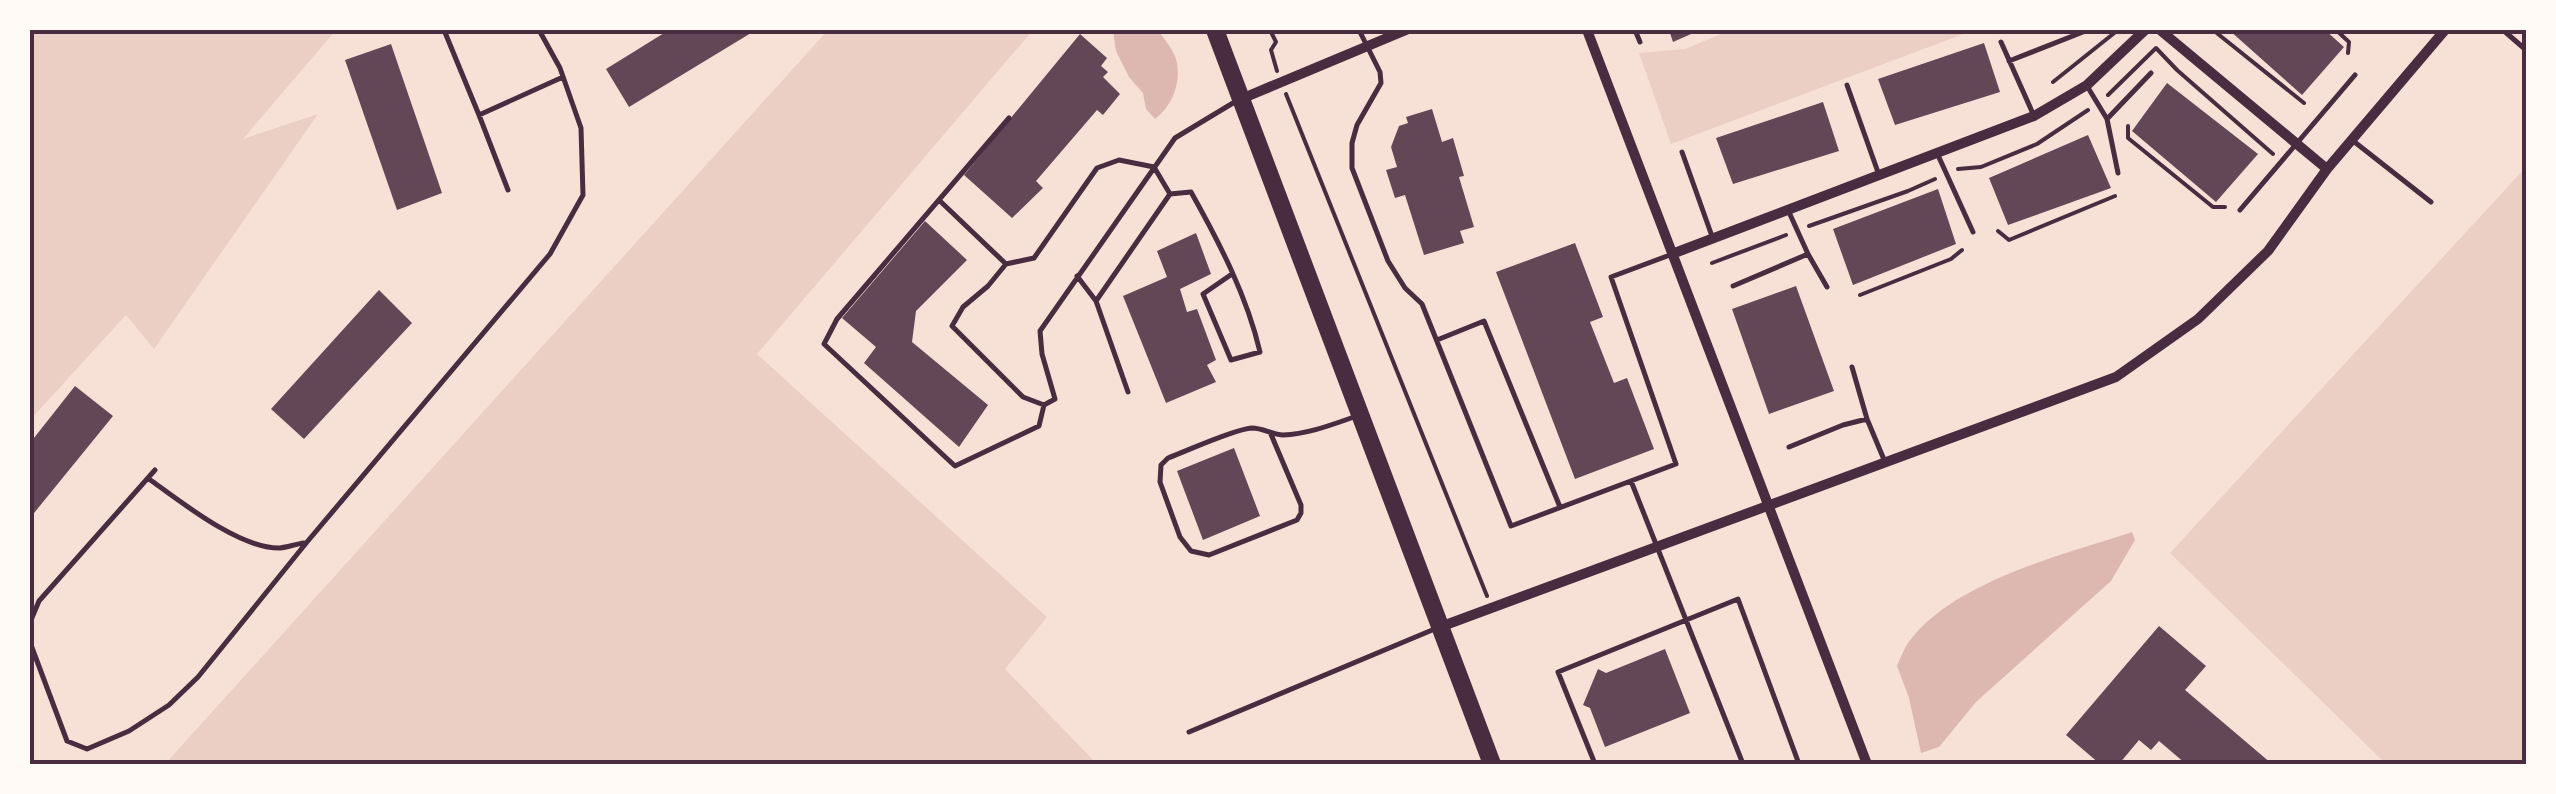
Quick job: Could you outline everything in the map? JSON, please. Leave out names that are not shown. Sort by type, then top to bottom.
[{"type":"main road","points":[[1215,30],[1492,764]]},
{"type":"street","points":[[1241,99],[1406,30]]},
{"type":"street","points":[[1587,30],[1867,764]]},
{"type":"street","points":[[1672,254],[2034,116],[2086,85],[2144,30]]},
{"type":"street","points":[[2160,30],[2327,169]]},
{"type":"street","points":[[1440,627],[2116,377],[2198,319],[2268,251],[2327,169],[2445,30]]},
{"type":"lane","points":[[444,30],[508,190]]},
{"type":"lane","points":[[155,470],[40,600],[31,620],[31,645],[68,741],[87,749],[130,732],[169,705],[198,677],[306,542],[550,254],[583,195],[581,128],[563,77],[539,30]]},
{"type":"lane","points":[[1360,30],[1380,72],[1381,83],[1357,125],[1352,168],[1388,260],[1422,304],[1511,526],[1676,464],[1610,277],[1672,254]]},
{"type":"lane","points":[[1635,30],[1640,42]]},
{"type":"lane","points":[[2009,61],[2088,30]]},
{"type":"lane","points":[[2503,30],[2526,50]]},
{"type":"lane","points":[[2001,42],[2034,116]]},
{"type":"lane","points":[[2107,119],[2151,73]]},
{"type":"lane","points":[[2240,210],[2355,75]]},
{"type":"lane","points":[[479,115],[563,77]]},
{"type":"lane","points":[[1847,85],[1880,175]]},
{"type":"lane","points":[[2086,85],[2107,119],[2118,173]]},
{"type":"lane","points":[[1009,118],[837,319],[824,344],[955,466],[1039,426],[1044,406],[1056,399],[1042,354],[1040,331],[1174,138],[1241,99]]},
{"type":"lane","points":[[2352,140],[2431,202]]},
{"type":"lane","points":[[1682,152],[1713,239]]},
{"type":"lane","points":[[1937,153],[1972,232]]},
{"type":"lane","points":[[1044,406],[1024,397],[952,326],[963,307],[1006,264],[1034,258],[1097,168],[1119,160],[1154,167],[1170,194]]},
{"type":"lane","points":[[1096,300],[1170,194],[1191,192],[1220,242],[1256,335],[1260,352],[1231,360],[1204,294],[1232,274]]},
{"type":"lane","points":[[940,200],[1006,264]]},
{"type":"lane","points":[[1788,210],[1826,287]]},
{"type":"lane","points":[[1733,286],[1808,254]]},
{"type":"lane","points":[[1077,276],[1096,300],[1128,392]]},
{"type":"lane","points":[[1437,340],[1484,321],[1560,508]]},
{"type":"lane","points":[[1852,366],[1867,419],[1886,462]]},
{"type":"lane","points":[[1270,432],[1301,505],[1296,520],[1209,555],[1191,550],[1180,537],[1160,482],[1162,465],[1168,458],[1243,430],[1253,428],[1270,432],[1278,435],[1318,430],[1361,414]]},
{"type":"lane","points":[[1789,448],[1867,419]]},
{"type":"lane","points":[[148,479],[197,514],[249,542],[280,548],[306,542]]},
{"type":"lane","points":[[1631,481],[1743,764]]},
{"type":"lane","points":[[1595,764],[1558,672],[1738,598],[1799,764]]},
{"type":"lane","points":[[1189,732],[1440,627]]},
{"type":"path","points":[[1270,30],[1276,42],[1271,50],[1274,62]]},
{"type":"path","points":[[2054,82],[2118,30]]},
{"type":"path","points":[[2213,30],[2304,104]]},
{"type":"path","points":[[2336,30],[2349,42],[2348,53]]},
{"type":"path","points":[[1712,263],[1908,191],[1959,168],[1981,167],[2036,144],[2115,89],[2156,48],[2252,137],[2278,156]]},
{"type":"path","points":[[1290,102],[1492,608]]},
{"type":"path","points":[[2128,126],[2128,138],[2213,207],[2225,207]]},
{"type":"path","points":[[1998,231],[2009,240],[2115,196]]},
{"type":"path","points":[[1860,295],[1951,259],[1962,250]]},
{"type":"shaded area","points":[[30,30],[336,30],[243,139],[318,114],[154,349],[126,315],[30,420]]},
{"type":"shaded area","points":[[828,30],[1033,30],[757,354],[1047,617],[1005,669],[1097,764],[165,764]]},
{"type":"shaded area","points":[[1113,30],[1158,30],[1175,55],[1178,76],[1174,92],[1155,119],[1116,51]]},
{"type":"shaded area","points":[[1731,30],[1974,30],[1671,144],[1639,53],[1685,49]]},
{"type":"shaded area","points":[[2526,167],[2526,764],[2386,764],[2170,553]]},
{"type":"shaded area","points":[[2132,532],[2135,540],[2111,581],[1976,702],[1939,747],[1921,753],[1909,698],[1897,666],[1911,639],[1931,618],[1983,585],[2013,572]]},
{"type":"building","points":[[669,30],[756,30],[629,107],[606,69]]},
{"type":"building","points":[[1669,30],[1700,30],[1673,42]]},
{"type":"building","points":[[2229,30],[2325,30],[2344,47],[2302,95]]},
{"type":"building","points":[[1080,34],[1107,58],[1101,66],[1108,72],[1103,77],[1120,94],[1103,115],[1097,110],[1036,181],[1043,188],[1012,218],[964,175]]},
{"type":"building","points":[[1984,43],[2000,92],[1895,125],[1878,79]]},
{"type":"building","points":[[391,44],[442,193],[397,210],[345,60]]},
{"type":"building","points":[[2167,83],[2258,154],[2216,202],[2132,131]]},
{"type":"building","points":[[1823,102],[1839,151],[1733,184],[1716,138]]},
{"type":"building","points":[[1432,109],[1442,142],[1453,138],[1464,176],[1459,177],[1474,227],[1460,231],[1464,243],[1424,255],[1405,195],[1395,198],[1386,170],[1397,167],[1391,147],[1399,126],[1408,123],[1406,117]]},
{"type":"building","points":[[2088,135],[2111,188],[2008,225],[1989,178]]},
{"type":"building","points":[[1938,189],[1956,244],[1853,285],[1833,229]]},
{"type":"building","points":[[925,221],[967,260],[916,311],[912,342],[988,405],[959,447],[864,363],[876,347],[842,318]]},
{"type":"building","points":[[1196,233],[1211,274],[1180,289],[1187,312],[1197,309],[1216,360],[1207,365],[1216,382],[1166,403],[1123,296],[1167,277],[1157,251]]},
{"type":"building","points":[[1575,243],[1603,317],[1590,322],[1614,383],[1627,378],[1654,449],[1575,479],[1496,272]]},
{"type":"building","points":[[1796,286],[1834,391],[1769,414],[1732,309]]},
{"type":"building","points":[[379,290],[412,323],[304,439],[271,409]]},
{"type":"building","points":[[75,386],[113,416],[30,518],[30,443]]},
{"type":"building","points":[[1234,448],[1260,516],[1203,540],[1177,471]]},
{"type":"building","points":[[2159,626],[2206,666],[2185,690],[2272,764],[2186,764],[2159,741],[2151,750],[2139,740],[2119,764],[2100,764],[2066,735]]},
{"type":"building","points":[[1665,649],[1690,713],[1605,747],[1590,708],[1583,705],[1598,669],[1606,673]]}]
